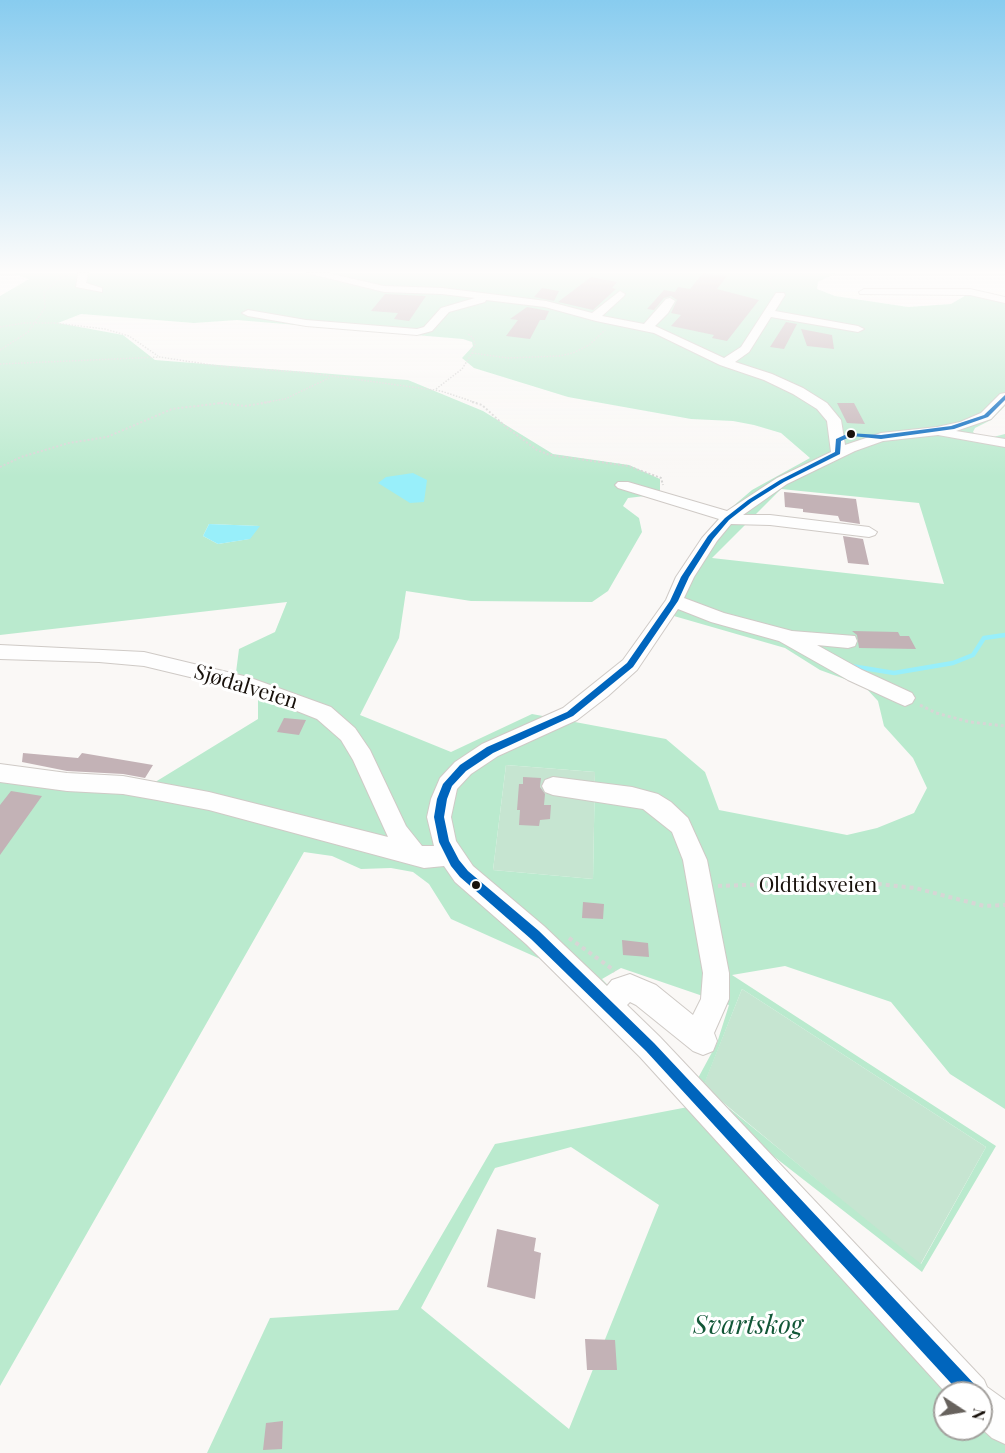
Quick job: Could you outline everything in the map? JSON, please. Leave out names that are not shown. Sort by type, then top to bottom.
[{"type":"street","points":[[683,341],[724,362],[768,377],[798,391],[822,406],[834,420],[838,447]]},
{"type":"street","points":[[724,362],[735,358],[750,341]]},
{"type":"street","points":[[960,1381],[738,1145],[696,1095],[535,935],[464,874],[450,854],[441,834],[439,817],[442,799],[453,778],[463,768],[490,750],[554,723],[602,691],[630,665],[674,601],[706,544],[728,518],[750,501],[838,447],[881,437],[937,431],[964,425],[986,416],[1005,397]]},
{"type":"street","points":[[937,431],[1005,443]]},
{"type":"street","points":[[623,485],[728,518],[770,520],[868,532]]},
{"type":"street","points":[[750,501],[756,512],[770,520]]},
{"type":"street","points":[[674,601],[718,618],[785,636],[848,641]]},
{"type":"street","points":[[785,636],[855,675],[905,698]]},
{"type":"street","name":"Sjødalveien","points":[[0,651],[99,655],[144,660],[248,684],[324,713],[348,734],[363,756],[398,833],[413,853]]},
{"type":"street","points":[[0,773],[67,782],[123,785],[184,796],[431,858],[450,854]]},
{"type":"street","points":[[553,786],[632,796],[650,801],[663,809],[680,825],[689,842],[701,887],[716,973],[716,990],[715,999],[700,1038],[646,995],[630,988],[622,990],[607,1005]]},
{"type":"street","points":[[993,1414],[1005,1425]]},
{"type":"path","points":[[0,350],[14,341]]},
{"type":"path","points":[[136,341],[160,357]]},
{"type":"path","points":[[434,390],[445,384],[462,369],[472,353],[474,341]]},
{"type":"path","points":[[472,353],[508,357],[559,356],[573,353],[593,341]]},
{"type":"path","points":[[0,364],[160,357],[218,366],[310,373],[434,390],[470,399],[482,405],[506,427],[537,450],[550,455],[628,466],[662,478],[663,488],[673,501]]},
{"type":"path","points":[[0,467],[21,457],[69,443],[107,437],[172,409],[221,403],[245,406],[285,399],[330,377]]},
{"type":"path","points":[[905,698],[936,713],[970,722],[1005,726]]},
{"type":"path","name":"Oldtidsveien","points":[[701,887],[851,881],[915,888],[984,906],[1005,905]]},
{"type":"green space","name":"Svartskog","points":[[0,341],[130,341],[155,360],[408,380],[483,411],[553,454],[629,465],[660,479],[660,493],[725,513],[752,490],[810,458],[781,433],[754,425],[733,421],[691,419],[568,397],[474,368],[462,358],[473,346],[472,342],[468,341],[1005,341],[1005,406],[991,420],[975,428],[973,432],[977,436],[989,438],[1005,434],[1005,1109],[950,1074],[891,1002],[785,966],[732,975],[996,1146],[922,1272],[745,1134],[975,1381],[933,1381],[933,1441],[993,1441],[993,1400],[1005,1413],[1005,1453],[207,1453],[270,1318],[398,1310],[495,1144],[688,1107],[547,962],[451,919],[429,884],[413,872],[391,868],[361,869],[332,856],[304,852],[0,1386],[0,775],[152,784],[258,719],[258,693],[234,688],[239,649],[275,632],[287,602],[0,635]],"holes":[[[781,489],[919,503],[944,584],[712,558]],[[645,496],[717,518],[717,525],[660,612],[785,648],[820,670],[864,686],[878,701],[884,726],[913,758],[927,788],[914,813],[877,828],[847,835],[719,810],[705,772],[666,739],[532,714],[451,752],[360,715],[399,638],[406,591],[471,601],[592,602],[608,591],[642,532],[639,518],[623,506],[628,498]],[[209,524],[259,526],[249,539],[218,544],[203,536]],[[506,765],[595,772],[593,879],[493,870]],[[621,968],[729,1005],[717,1043],[697,1080],[602,979]],[[742,989],[986,1147],[921,1264],[703,1087]],[[571,1147],[659,1205],[569,1429],[421,1308],[495,1168]]]},
{"type":"green space","points":[[506,765],[595,772],[593,879],[493,870]]},
{"type":"green space","points":[[742,989],[986,1147],[920,1265],[703,1086]]},
{"type":"water","points":[[413,473],[427,480],[424,502],[410,503],[378,483],[386,477]]},
{"type":"water","points":[[209,524],[260,526],[250,539],[218,544],[203,536]]},
{"type":"building","points":[[774,341],[788,341],[784,349],[770,347]]},
{"type":"building","points":[[805,341],[833,341],[834,349],[807,346]]},
{"type":"building","points":[[837,403],[854,403],[865,424],[847,423]]},
{"type":"building","points":[[784,492],[856,499],[860,524],[840,521],[838,516],[803,512],[803,509],[785,507]]},
{"type":"building","points":[[843,536],[863,539],[869,565],[848,563]]},
{"type":"building","points":[[852,631],[898,632],[900,636],[909,636],[916,649],[859,648],[857,635]]},
{"type":"building","points":[[284,718],[306,720],[299,735],[277,732]]},
{"type":"building","points":[[23,753],[78,758],[82,753],[153,765],[145,778],[123,774],[67,771],[22,762]]},
{"type":"building","points":[[523,777],[541,778],[540,787],[545,794],[544,805],[551,805],[550,819],[540,820],[539,826],[519,825],[520,810],[517,810],[519,784],[523,784]]},
{"type":"building","points":[[11,791],[42,796],[0,855],[0,805]]},
{"type":"building","points":[[583,902],[604,904],[603,919],[582,918]]},
{"type":"building","points":[[622,940],[648,943],[649,957],[623,955]]},
{"type":"building","points":[[497,1229],[536,1238],[534,1251],[541,1253],[535,1299],[487,1287]]},
{"type":"building","points":[[585,1339],[615,1340],[617,1370],[587,1370]]},
{"type":"building","points":[[283,1421],[282,1449],[263,1450],[266,1423]]},
{"type":"waterway","points":[[851,666],[894,673],[953,663],[973,655],[984,638],[1005,635]]},
{"type":"transit line","points":[[960,1381],[650,1047],[535,935],[464,874],[455,863],[444,842],[439,817],[442,799],[448,784],[463,768],[490,750],[570,714],[630,665],[674,601],[685,577],[710,538],[727,519],[750,501],[782,481],[838,453],[838,440],[851,434],[881,437],[952,428],[986,416],[1005,397]]}]
